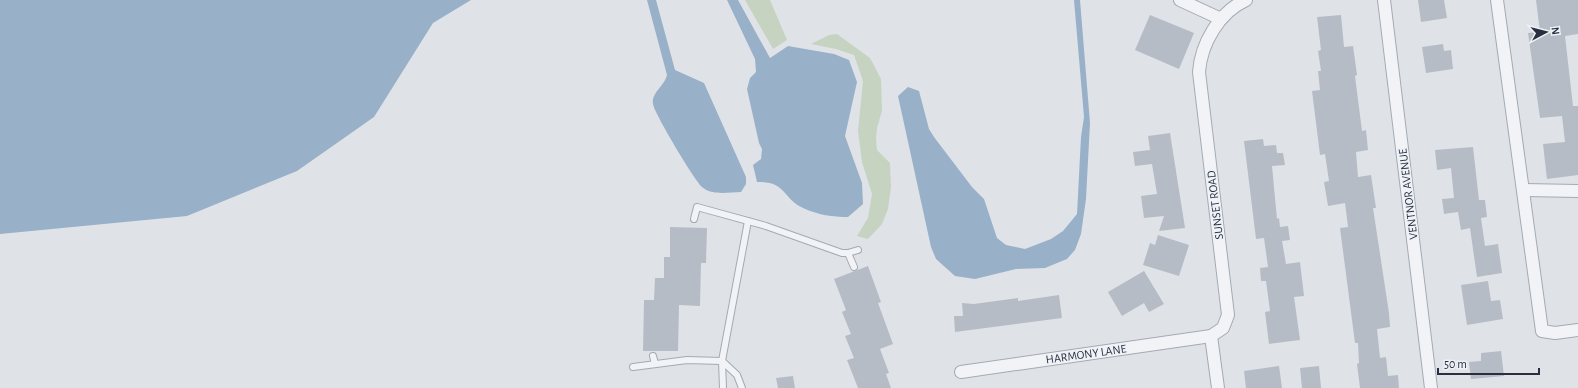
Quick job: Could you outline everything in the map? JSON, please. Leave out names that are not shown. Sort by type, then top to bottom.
[{"type":"street","points":[[1180,0],[1221,19]]},
{"type":"street","name":"SUNSET ROAD","points":[[1211,336],[1223,328],[1228,315],[1199,72],[1205,46],[1221,19],[1237,5],[1246,0]]},
{"type":"street","name":"VENTNOR AVENUE","points":[[1384,0],[1431,388]]},
{"type":"street","points":[[1497,0],[1542,331],[1555,333],[1578,330]]},
{"type":"street","points":[[1524,190],[1578,191]]},
{"type":"street","points":[[1211,336],[1218,388]]},
{"type":"street","name":"HARMONY LANE","points":[[961,372],[1211,336]]},
{"type":"lane","points":[[694,219],[697,207],[748,221],[848,254],[858,250]]},
{"type":"lane","points":[[723,388],[722,361],[748,221]]},
{"type":"lane","points":[[848,254],[854,267]]},
{"type":"lane","points":[[653,356],[655,364]]},
{"type":"lane","points":[[634,367],[692,360],[722,361],[737,374],[742,388]]},
{"type":"green space","points":[[745,0],[770,0],[787,40],[773,49]]},
{"type":"green space","points":[[837,34],[870,58],[881,79],[882,111],[877,128],[877,150],[890,163],[891,187],[888,209],[882,224],[868,239],[857,236],[868,218],[872,194],[862,162],[858,131],[863,81],[854,55],[836,49],[811,44],[829,35]]},
{"type":"water","points":[[0,0],[471,0],[433,23],[374,117],[297,171],[187,216],[0,234]]},
{"type":"water","points":[[647,0],[656,0],[675,70],[704,83],[746,177],[746,184],[741,192],[716,193],[702,187],[675,147],[655,110],[653,104],[654,96],[666,79],[667,75]]},
{"type":"water","points":[[727,0],[738,0],[770,58],[788,46],[834,54],[849,60],[857,82],[845,136],[862,183],[863,204],[848,217],[826,215],[803,208],[791,200],[779,187],[774,184],[757,182],[753,165],[761,159],[762,149],[759,143],[747,89],[750,78],[756,72],[755,59]]},
{"type":"water","points":[[1074,0],[1080,0],[1090,123],[1086,199],[1081,234],[1075,250],[1067,259],[1045,268],[1016,269],[975,279],[955,276],[936,259],[931,247],[898,96],[908,87],[919,91],[929,129],[972,187],[984,199],[997,238],[1006,245],[1025,249],[1051,239],[1063,231],[1077,214],[1081,137],[1084,117]]},
{"type":"building","points":[[1418,0],[1444,0],[1447,18],[1421,22]]},
{"type":"building","points":[[1536,0],[1578,0],[1578,34],[1565,36],[1573,106],[1578,106],[1578,175],[1547,179],[1543,144],[1565,142],[1562,116],[1540,118],[1528,33],[1540,32]]},
{"type":"building","points":[[1150,15],[1194,33],[1179,69],[1135,50]]},
{"type":"building","points":[[1341,15],[1344,47],[1353,46],[1362,131],[1366,130],[1368,150],[1356,152],[1358,177],[1371,175],[1376,208],[1373,208],[1389,313],[1390,327],[1377,329],[1380,358],[1386,357],[1388,376],[1398,375],[1399,388],[1360,388],[1357,364],[1359,363],[1358,343],[1355,343],[1340,228],[1348,227],[1345,203],[1328,206],[1324,182],[1329,181],[1325,154],[1320,155],[1312,91],[1320,90],[1318,71],[1321,71],[1318,51],[1321,50],[1317,17]]},
{"type":"building","points":[[1443,44],[1444,51],[1451,50],[1453,69],[1426,73],[1422,47]]},
{"type":"building","points":[[1170,133],[1185,228],[1159,231],[1164,216],[1144,218],[1141,196],[1157,194],[1152,164],[1135,166],[1133,152],[1150,150],[1148,136]]},
{"type":"building","points":[[1263,139],[1264,146],[1276,145],[1277,153],[1283,153],[1285,165],[1272,166],[1277,219],[1279,218],[1280,227],[1288,226],[1290,240],[1282,241],[1286,264],[1300,262],[1304,296],[1294,297],[1300,340],[1269,344],[1265,312],[1270,311],[1266,281],[1261,281],[1260,268],[1268,267],[1264,238],[1256,239],[1244,141]]},
{"type":"building","points":[[1473,147],[1479,200],[1485,200],[1487,217],[1481,218],[1485,246],[1498,244],[1502,273],[1477,277],[1470,228],[1461,230],[1458,212],[1444,214],[1442,199],[1454,198],[1451,168],[1437,170],[1435,150]]},
{"type":"building","points":[[670,227],[707,228],[706,263],[701,263],[700,306],[679,305],[678,351],[643,351],[644,300],[654,300],[655,278],[664,278],[664,257],[670,257]]},
{"type":"building","points":[[1158,235],[1189,245],[1179,276],[1143,265],[1150,243],[1155,245]]},
{"type":"building","points":[[868,266],[881,302],[878,303],[893,344],[880,349],[889,373],[886,374],[891,388],[858,388],[847,360],[854,358],[845,336],[851,334],[842,312],[846,310],[834,279]]},
{"type":"building","points":[[1144,271],[1164,304],[1149,312],[1144,303],[1122,316],[1108,292]]},
{"type":"building","points":[[1488,281],[1491,301],[1500,300],[1503,319],[1467,325],[1461,285]]},
{"type":"building","points":[[1059,295],[1062,318],[955,332],[954,316],[963,316],[962,303],[974,304],[1018,298],[1018,301]]},
{"type":"building","points":[[1501,351],[1504,376],[1471,379],[1469,362],[1481,361],[1481,353]]},
{"type":"building","points":[[1279,366],[1282,388],[1246,388],[1244,371]]},
{"type":"building","points":[[1319,366],[1321,388],[1302,388],[1300,368]]},
{"type":"building","points":[[793,376],[795,388],[778,388],[776,378]]}]
